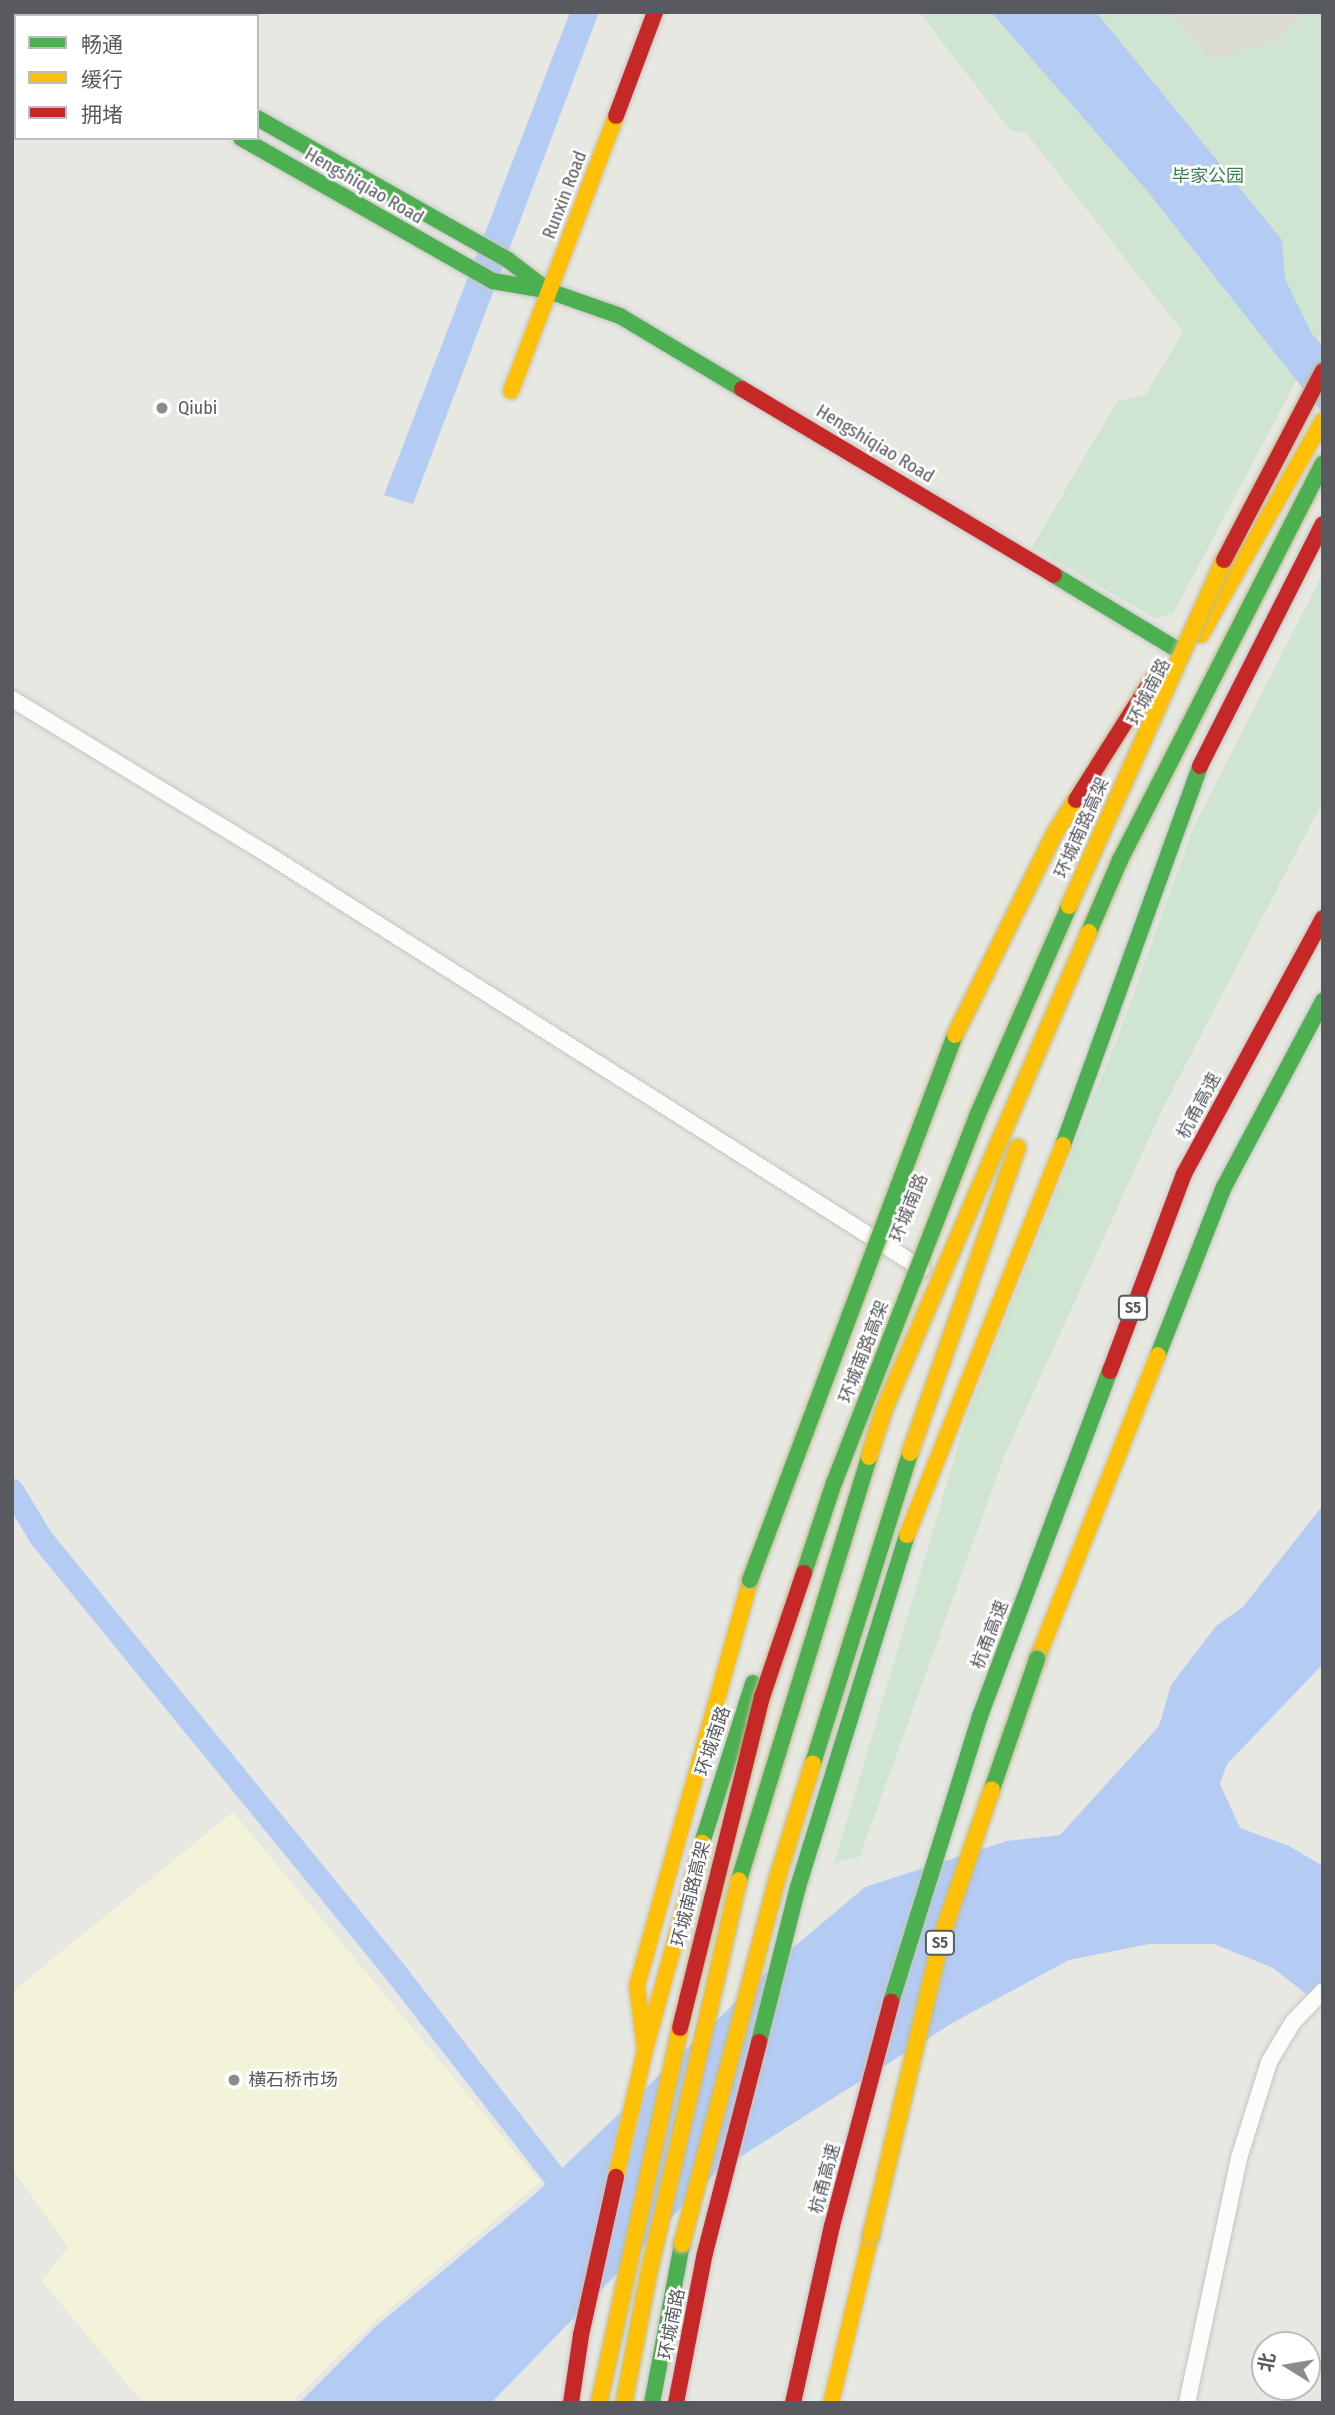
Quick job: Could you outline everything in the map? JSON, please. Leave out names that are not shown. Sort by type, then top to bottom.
[{"type":"main road","name":"Runxin Road","points":[[511,391],[655,12]]},
{"type":"main road","name":"Hengshiqiao Road","points":[[259,119],[508,260],[549,291]]},
{"type":"main road","name":"Hengshiqiao Road","points":[[245,140],[493,281],[549,291],[620,316],[1173,646]]},
{"type":"main road","name":"环城南路高架","points":[[599,2403],[705,1913],[762,1697],[817,1533],[976,1116],[1206,594],[1323,370]]},
{"type":"main road","name":"环城南路","points":[[571,2403],[581,2336],[645,2050],[722,1772],[909,1261],[979,1083],[1071,887],[1196,643],[1321,423]]},
{"type":"main road","points":[[624,2403],[648,2277],[746,1849],[884,1410],[1120,860],[1323,464]]},
{"type":"main road","points":[[995,1316],[1061,1149],[1197,772],[1323,524]]},
{"type":"main road","points":[[645,2050],[637,1986],[750,1580],[940,1066],[1055,833],[1206,594]]},
{"type":"main road","points":[[652,2403],[682,2244],[781,1866],[910,1452],[1028,1120],[1071,1009],[1120,860]]},
{"type":"main road","name":"杭甬高速","points":[[793,2403],[832,2226],[902,1958],[980,1716],[1184,1174],[1323,918]]},
{"type":"main road","name":"S5","points":[[831,2403],[941,1938],[1037,1659],[1224,1187],[1323,1002]]},
{"type":"main road","name":"环城南路","points":[[676,2403],[705,2253],[798,1887],[897,1560],[995,1316]]},
{"type":"street","points":[[12,699],[267,854],[995,1316]]},
{"type":"street","points":[[1186,2403],[1239,2158],[1269,2062],[1293,2022],[1323,1991]]},
{"type":"shaded area","points":[[1171,12],[1306,12],[1279,39],[1210,60]]},
{"type":"shaded area","name":"横石桥市场","points":[[233,1812],[540,2182],[374,2322],[290,2403],[143,2403],[42,2281],[68,2247],[12,2168],[12,1992]]},
{"type":"green space","name":"毕家公园","points":[[919,12],[1171,12],[1210,60],[1279,39],[1306,12],[1323,12],[1323,330],[1173,614],[1156,619],[1032,547],[1117,401],[1145,395],[1183,332],[1027,134],[1010,130]]},
{"type":"green space","points":[[1323,573],[1323,801],[1160,1114],[1004,1457],[860,1856],[834,1864],[966,1419],[1117,1039],[1194,826]]},
{"type":"water","points":[[570,12],[599,12],[413,504],[384,495]]},
{"type":"water","points":[[991,12],[1096,12],[1282,240],[1285,279],[1312,334],[1323,346],[1323,414],[1148,192]]},
{"type":"water","points":[[1323,1505],[1323,1664],[1227,1764],[1220,1784],[1240,1828],[1289,1846],[1323,1866],[1323,2007],[1273,1968],[1214,1944],[1149,1944],[1069,1960],[954,2022],[716,2172],[491,2403],[299,2403],[374,2328],[534,2195],[789,1951],[865,1887],[1007,1841],[1060,1835],[1159,1726],[1171,1685],[1216,1626],[1243,1607]]},
{"type":"waterway","points":[[12,1490],[41,1538],[392,1968],[574,2202]]},
{"type":"traffic: fast","points":[[259,119],[508,260],[546,289]]},
{"type":"traffic: fast","points":[[245,140],[493,281],[549,291],[620,316],[742,389]]},
{"type":"traffic: fast","points":[[1089,932],[1120,860],[1323,464]]},
{"type":"traffic: fast","points":[[1054,575],[1173,647]]},
{"type":"traffic: fast","points":[[1063,1145],[1200,766]]},
{"type":"traffic: fast","points":[[804,1573],[834,1483],[977,1116],[1069,906]]},
{"type":"traffic: fast","points":[[1158,1355],[1224,1187],[1323,1001]]},
{"type":"traffic: fast","points":[[750,1580],[955,1035]]},
{"type":"traffic: fast","points":[[891,2002],[980,1716],[1110,1371]]},
{"type":"traffic: fast","points":[[813,1763],[910,1453]]},
{"type":"traffic: fast","points":[[739,1880],[869,1457]]},
{"type":"traffic: fast","points":[[759,2042],[798,1887],[907,1535]]},
{"type":"traffic: fast","points":[[992,1789],[1037,1659]]},
{"type":"traffic: fast","points":[[702,1843],[753,1683]]},
{"type":"traffic: fast","points":[[652,2403],[682,2244]]},
{"type":"traffic: slow","points":[[511,391],[616,116]]},
{"type":"traffic: slow","points":[[1201,635],[1323,420]]},
{"type":"traffic: slow","points":[[1069,906],[1224,560]]},
{"type":"traffic: slow","points":[[955,1035],[1055,833],[1076,800]]},
{"type":"traffic: slow","points":[[869,1457],[884,1410],[1089,932]]},
{"type":"traffic: slow","points":[[907,1535],[1063,1145]]},
{"type":"traffic: slow","points":[[910,1453],[1018,1147]]},
{"type":"traffic: slow","points":[[1037,1659],[1158,1355]]},
{"type":"traffic: slow","points":[[645,2050],[637,1986],[750,1580]]},
{"type":"traffic: slow","points":[[682,2244],[777,1879],[813,1763]]},
{"type":"traffic: slow","points":[[871,2235],[941,1938],[992,1789]]},
{"type":"traffic: slow","points":[[616,2177],[645,2050],[702,1843]]},
{"type":"traffic: slow","points":[[624,2403],[648,2277],[739,1880]]},
{"type":"traffic: slow","points":[[599,2403],[680,2028]]},
{"type":"traffic: slow","points":[[831,2403],[871,2235]]},
{"type":"traffic: jam","points":[[616,116],[655,12]]},
{"type":"traffic: jam","points":[[1224,560],[1323,371]]},
{"type":"traffic: jam","points":[[742,389],[1054,575]]},
{"type":"traffic: jam","points":[[1200,766],[1323,524]]},
{"type":"traffic: jam","points":[[1076,800],[1152,680]]},
{"type":"traffic: jam","points":[[1110,1371],[1184,1174],[1323,918]]},
{"type":"traffic: jam","points":[[680,2028],[762,1697],[804,1573]]},
{"type":"traffic: jam","points":[[793,2403],[832,2226],[891,2002]]},
{"type":"traffic: jam","points":[[676,2403],[705,2253],[759,2042]]},
{"type":"traffic: jam","points":[[571,2403],[581,2335],[616,2177]]},
{"type":"place","name":"Qiubi","points":[[162,408]]},
{"type":"place","name":"横石桥市场","points":[[234,2080]]}]
